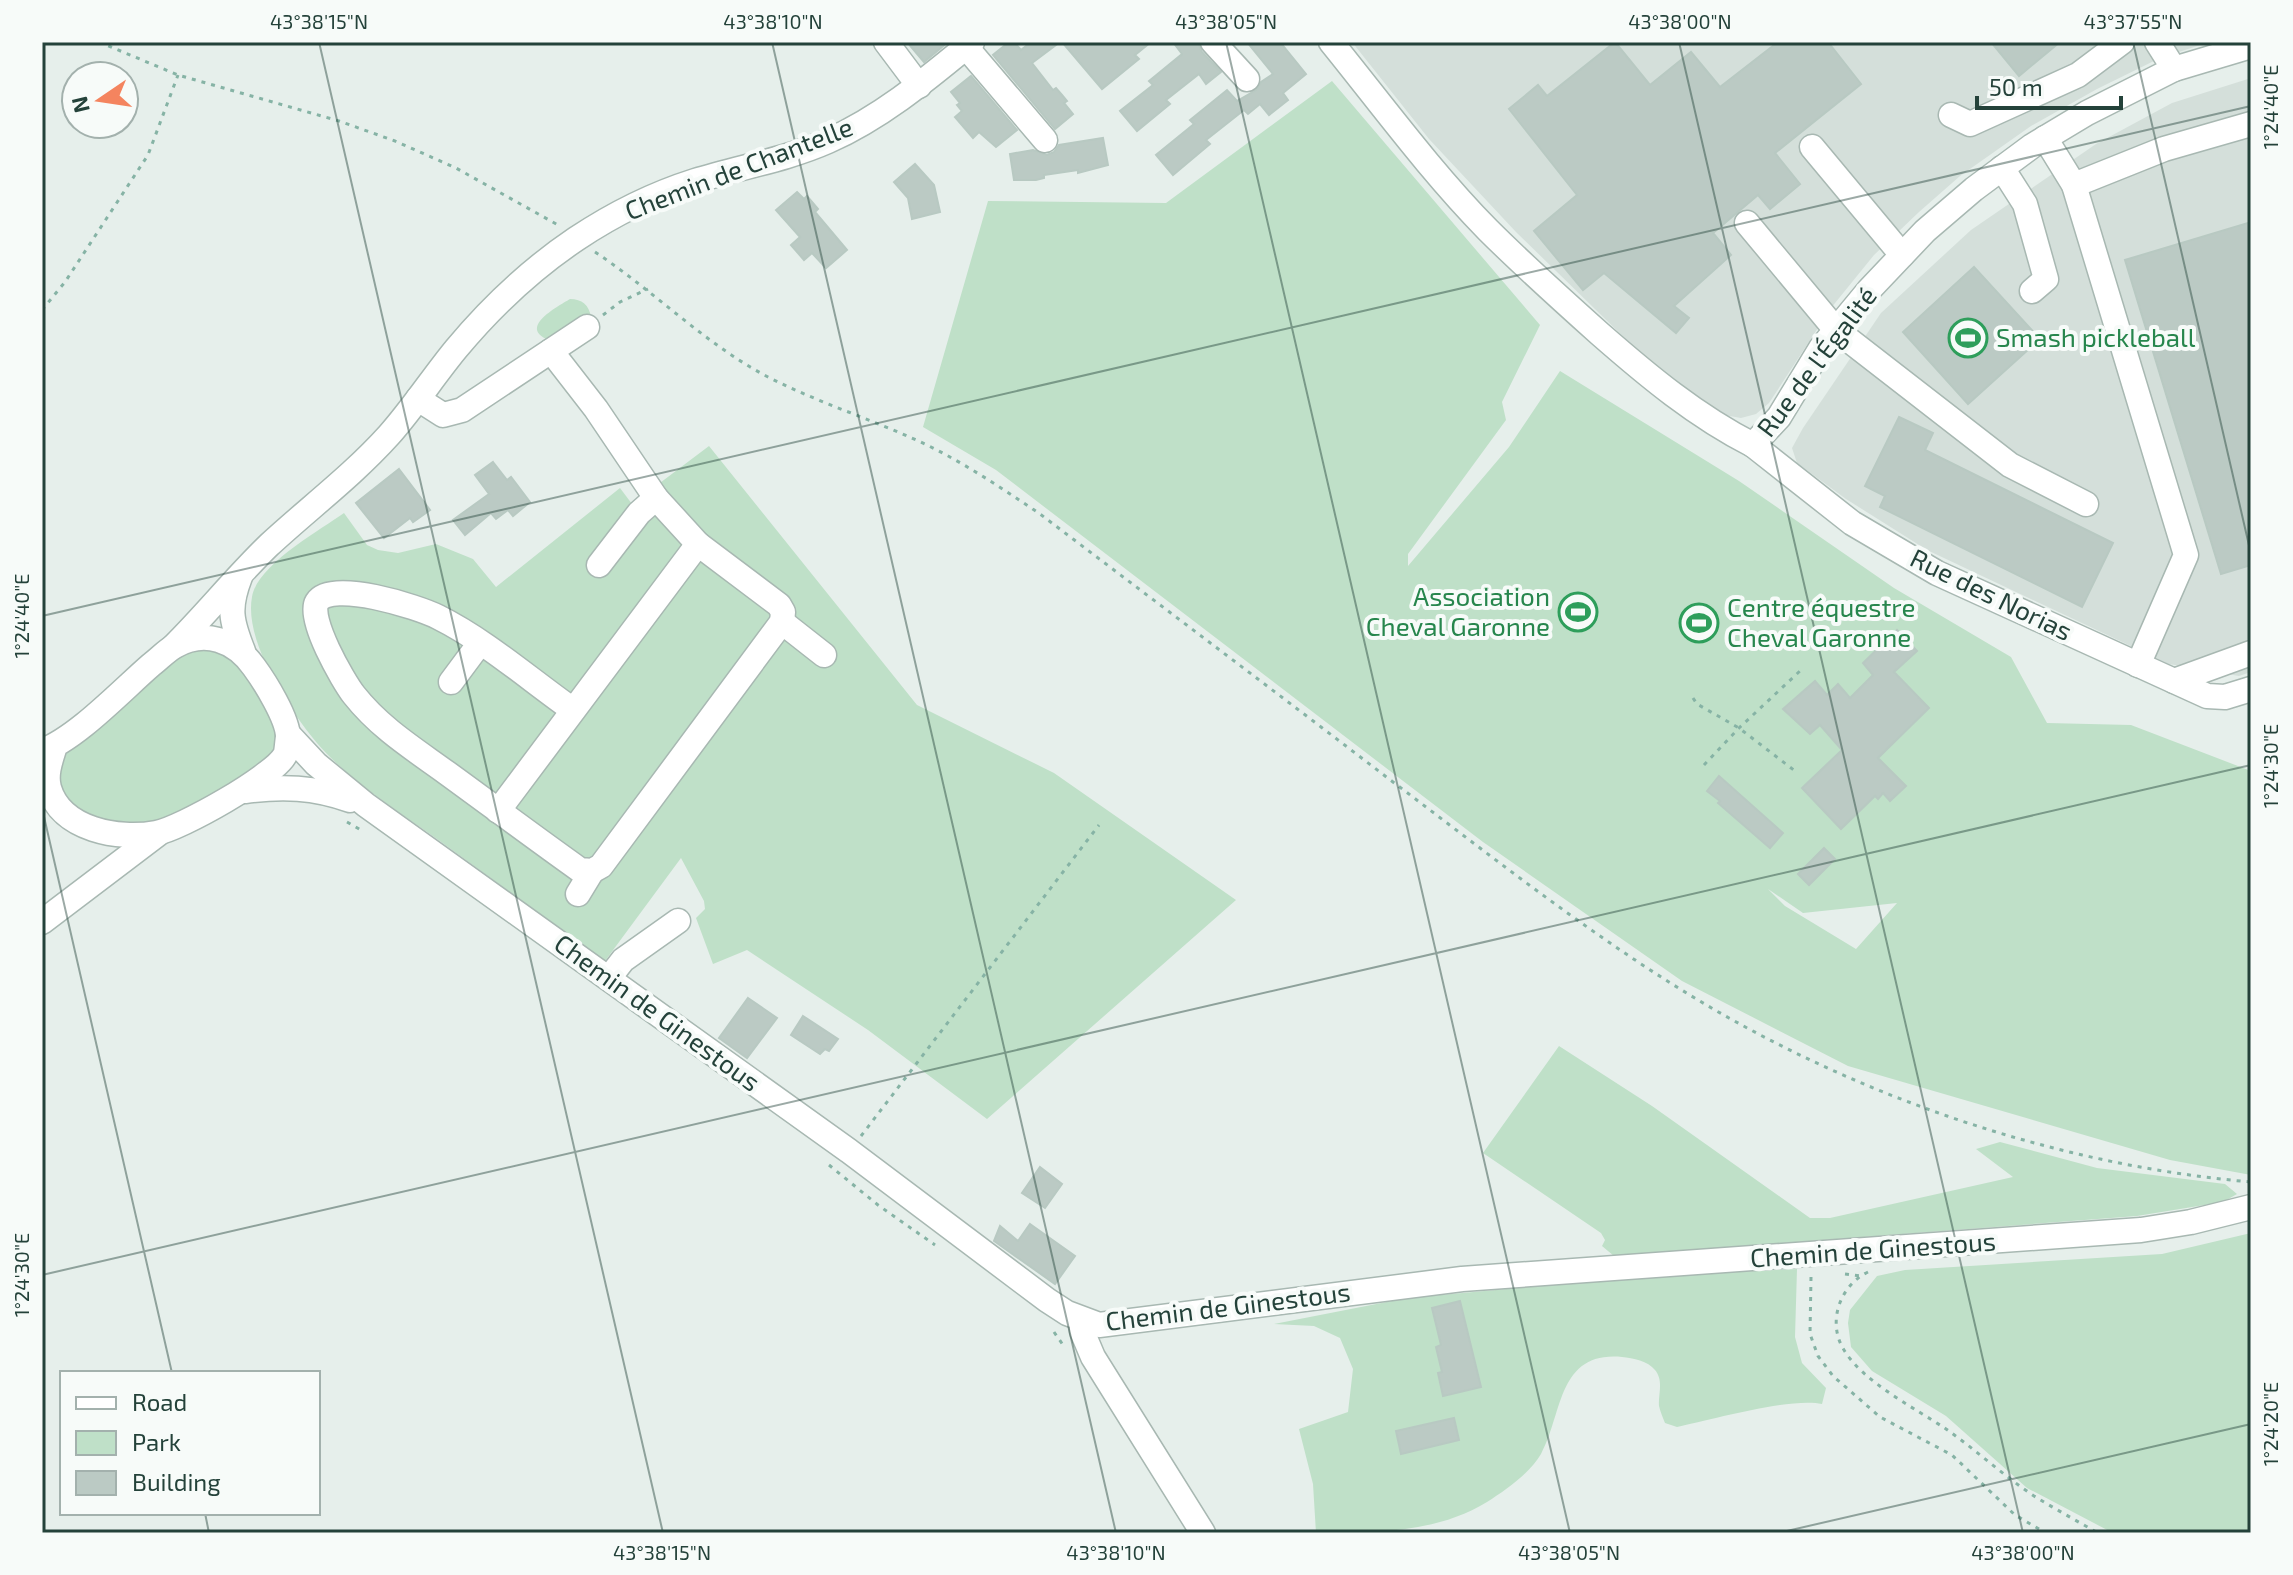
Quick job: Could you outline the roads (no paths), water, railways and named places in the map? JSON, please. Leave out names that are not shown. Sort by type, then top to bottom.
[{"type":"street","points":[[886,42],[919,86]]},
{"type":"street","points":[[1213,42],[1247,79]]},
{"type":"street","name":"Rue de l'Égalité","points":[[1331,42],[1409,140],[1486,228],[1542,283],[1638,367],[1713,425],[1753,445],[1779,417],[1821,348],[1902,255],[1925,231],[2002,168],[2087,113],[2174,69],[2251,46]]},
{"type":"street","points":[[1951,115],[1970,124],[2078,75],[2122,42]]},
{"type":"street","points":[[2157,42],[2174,69]]},
{"type":"street","points":[[969,45],[1045,140]]},
{"type":"street","name":"Chemin de Chantelle","points":[[174,646],[208,612],[227,586],[356,470],[418,399],[456,349],[497,303],[530,273],[577,239],[629,209],[692,182],[781,159],[829,140],[919,86],[969,45]]},
{"type":"street","points":[[2074,185],[2164,149],[2251,124]]},
{"type":"street","points":[[2045,138],[2074,185],[2186,555],[2138,665]]},
{"type":"street","points":[[1812,147],[1902,255]]},
{"type":"street","points":[[2002,168],[2025,204],[2046,279],[2032,291]]},
{"type":"street","points":[[1747,223],[1836,330],[2010,465],[2086,504]]},
{"type":"street","points":[[418,399],[443,415],[462,410],[587,327]]},
{"type":"street","points":[[551,351],[596,409],[656,498],[698,544],[779,605],[783,612],[782,622],[601,866],[592,871],[578,894]]},
{"type":"street","name":"Rue des Norias","points":[[1753,445],[1852,523],[1937,573],[2207,696],[2225,697],[2251,689]]},
{"type":"street","points":[[599,565],[639,513],[656,498]]},
{"type":"street","points":[[498,811],[698,544]]},
{"type":"street","points":[[241,573],[232,596],[231,612],[243,651]]},
{"type":"street","points":[[573,710],[437,616],[340,591],[328,593],[317,601],[315,612],[328,649],[352,693],[380,724],[580,870],[592,871]]},
{"type":"street","points":[[782,622],[824,655]]},
{"type":"street","points":[[174,646],[205,638],[222,641],[243,651]]},
{"type":"street","points":[[451,682],[480,643]]},
{"type":"street","name":"Chemin de Ginestous","points":[[174,646],[49,749],[50,805],[78,822],[105,832],[128,836],[159,833],[186,822],[273,769],[285,755],[288,734],[283,718],[243,651]]},
{"type":"street","points":[[2174,681],[2251,653]]},
{"type":"street","name":"Chemin de Ginestous","points":[[288,734],[316,764],[366,805],[849,1151],[1047,1300],[1099,1325],[1462,1279],[2141,1230],[2191,1222],[2251,1207]]},
{"type":"street","name":"Chemin de Ginestous","points":[[238,792],[300,787],[326,791],[366,805]]},
{"type":"street","points":[[105,832],[111,845],[110,868]]},
{"type":"street","points":[[42,922],[159,833]]},
{"type":"street","points":[[609,978],[623,960],[678,921]]},
{"type":"street","points":[[1081,1319],[1082,1331],[1093,1357],[1203,1533]]},
{"type":"place","name":"Smash pickleball","points":[[1968,338]]},
{"type":"place","name":"Association Cheval Garonne","points":[[1578,612]]},
{"type":"place","name":"Centre équestre Cheval Garonne","points":[[1699,623]]}]
